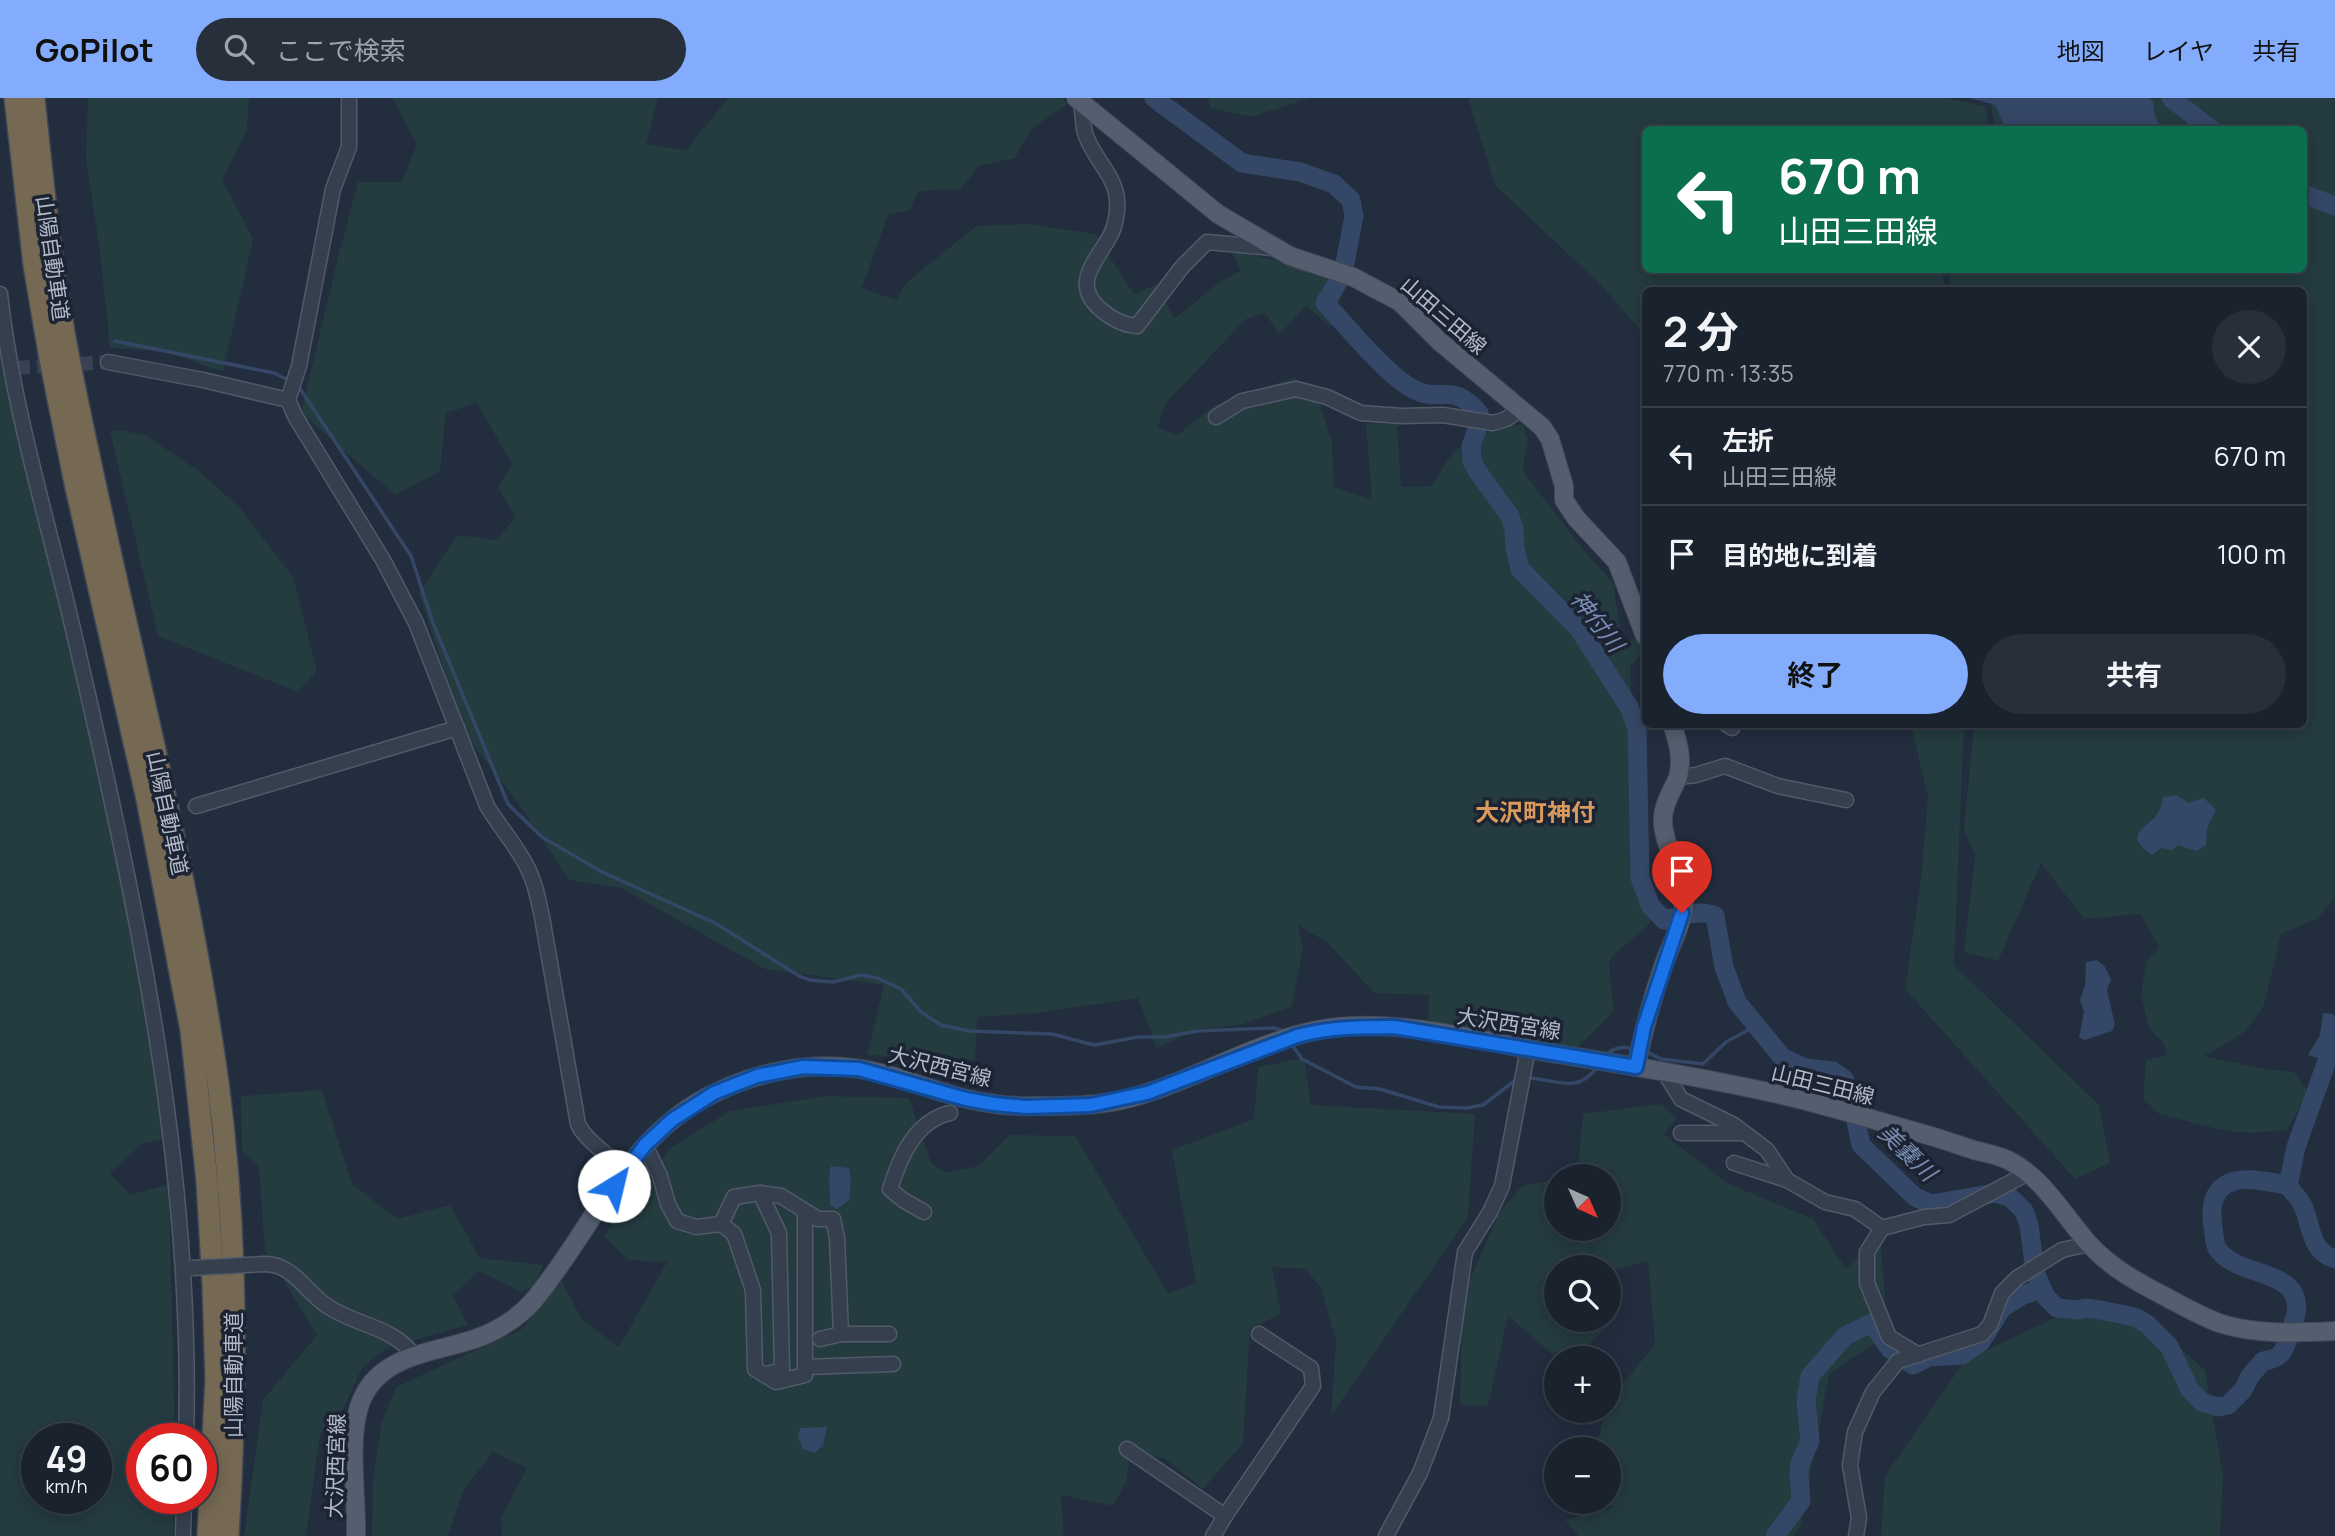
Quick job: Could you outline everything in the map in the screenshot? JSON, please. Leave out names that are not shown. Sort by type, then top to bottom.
[{"type":"highway","name":"山陽自動車道","points":[[15,98],[34,265],[50,359],[147,799],[191,1030],[207,1181],[213,1284],[216,1379],[208,1536]]},
{"type":"highway","name":"山陽自動車道","points":[[34,98],[52,262],[68,356],[167,802],[197,953],[218,1086],[227,1177],[235,1363],[228,1536]]},
{"type":"main road","name":"山田三田線","points":[[1077,99],[1218,214],[1273,248],[1353,277],[1400,302],[1439,341],[1542,427],[1550,439],[1564,486],[1563,500],[1617,562],[1642,628]]},
{"type":"main road","points":[[1638,1055],[1681,917],[1685,886],[1663,828],[1666,803],[1678,777],[1681,761],[1673,728]]},
{"type":"main road","name":"大沢西宮線","points":[[356,1536],[354,1460],[359,1408],[375,1380],[398,1361],[413,1354],[484,1336],[519,1315],[539,1293],[645,1145],[685,1110],[714,1093],[757,1076],[803,1067],[859,1069],[957,1096],[1026,1107],[1112,1102],[1147,1093],[1290,1038],[1341,1027],[1394,1027],[1601,1061],[1638,1055]]},
{"type":"main road","name":"山田三田線","points":[[1638,1055],[1665,1073],[1781,1095],[2009,1161],[2028,1173],[2056,1202],[2089,1244],[2129,1278],[2213,1321],[2236,1328],[2305,1333],[2335,1331]]},
{"type":"street","points":[[349,98],[349,147],[333,189],[299,366],[288,400],[295,416],[383,560],[416,623],[487,806],[526,863],[534,883],[578,1124],[588,1140],[600,1147],[625,1171]]},
{"type":"street","points":[[1077,99],[1085,113],[1083,125],[1087,139],[1114,186],[1117,200],[1114,227],[1087,275],[1086,285],[1091,300],[1102,311],[1124,325],[1137,326],[1182,267],[1207,242],[1273,248]]},
{"type":"street","points":[[0,294],[13,368],[103,758],[142,948],[188,1268],[186,1423]]},
{"type":"street","points":[[108,362],[288,400]]},
{"type":"street","points":[[1216,417],[1242,401],[1296,389],[1327,397],[1361,413],[1443,415],[1493,423],[1520,410]]},
{"type":"street","points":[[196,806],[457,728]]},
{"type":"street","points":[[1678,777],[1696,775],[1725,766],[1778,786],[1846,800]]},
{"type":"street","points":[[1386,1536],[1420,1473],[1441,1418],[1465,1252],[1490,1212],[1502,1186],[1528,1049]]},
{"type":"street","points":[[1665,1073],[1681,1099],[1734,1125],[1767,1150],[1787,1180]]},
{"type":"street","points":[[924,1212],[890,1189],[895,1172],[917,1132],[934,1117],[951,1120],[957,1096]]},
{"type":"street","points":[[1681,1133],[1744,1133]]},
{"type":"street","points":[[645,1145],[660,1176],[667,1203],[677,1221],[696,1227],[721,1224],[734,1234],[753,1290],[755,1369],[776,1382],[805,1375],[806,1213]]},
{"type":"street","points":[[1734,1163],[1787,1180],[1825,1202],[1856,1209],[1882,1228]]},
{"type":"street","points":[[1919,1355],[1889,1337],[1867,1283],[1867,1252],[1882,1228],[1924,1217],[1950,1215],[2028,1173]]},
{"type":"street","points":[[721,1224],[734,1197],[760,1193],[781,1196],[818,1219],[833,1219],[837,1238],[841,1335]]},
{"type":"street","points":[[760,1193],[779,1233],[782,1356],[782,1370],[764,1375]]},
{"type":"street","points":[[1856,1536],[1859,1518],[1850,1465],[1854,1432],[1873,1392],[1898,1362],[1982,1334],[1990,1325],[2002,1293],[2017,1278],[2062,1250],[2089,1244]]},
{"type":"street","points":[[188,1268],[271,1264],[289,1270],[325,1305],[346,1318],[393,1335],[413,1354]]},
{"type":"street","points":[[820,1339],[841,1335],[889,1334]]},
{"type":"street","points":[[1213,1536],[1313,1386],[1311,1368],[1259,1334]]},
{"type":"street","points":[[805,1367],[893,1364]]},
{"type":"street","points":[[1128,1449],[1224,1516]]},
{"type":"street","points":[[183,1536],[184,1514]]},
{"type":"green space","points":[[88,98],[249,98],[247,131],[222,179],[253,239],[223,372],[164,351],[110,348],[100,252],[86,160]]},
{"type":"green space","points":[[392,98],[658,98],[646,144],[686,150],[728,98],[1062,98],[1068,104],[1031,129],[1015,158],[979,166],[961,189],[918,191],[910,210],[888,215],[862,288],[896,300],[906,283],[976,226],[1029,224],[1095,234],[1134,294],[1157,284],[1174,319],[1221,281],[1241,271],[1230,249],[1302,267],[1309,273],[1345,286],[1331,327],[1306,306],[1279,335],[1265,313],[1246,319],[1165,404],[1158,427],[1177,435],[1217,404],[1295,377],[1319,402],[1332,442],[1334,487],[1372,500],[1366,423],[1397,424],[1401,487],[1431,486],[1452,454],[1467,442],[1494,429],[1523,425],[1528,440],[1523,466],[1525,474],[1586,553],[1613,583],[1622,640],[1638,639],[1642,653],[1630,667],[1634,750],[1650,924],[1612,956],[1609,964],[1614,1011],[1577,1048],[1428,1029],[1429,995],[1374,993],[1328,943],[1298,925],[1303,948],[1292,1007],[1240,1025],[1198,1029],[1157,1048],[1138,998],[1036,1013],[977,1017],[975,1060],[867,1055],[884,985],[765,969],[621,888],[569,880],[518,803],[464,733],[419,593],[457,535],[497,540],[515,517],[498,487],[512,464],[477,403],[446,413],[440,471],[395,495],[301,413],[358,182],[402,182],[417,144]]},
{"type":"green space","points":[[1208,98],[1311,98],[1251,117],[1210,108]]},
{"type":"green space","points":[[1468,98],[1947,98],[1986,107],[1989,126],[1642,126],[1642,273],[1942,273],[1945,287],[1642,287],[1642,337],[1640,330],[1602,286],[1495,185]]},
{"type":"green space","points":[[1987,98],[2335,98],[2335,898],[2317,919],[2281,934],[2264,1005],[2245,1032],[2204,1056],[2264,1069],[2294,1072],[2308,1092],[2287,1130],[2249,1133],[2221,1130],[2159,1114],[2143,1098],[2146,1060],[2166,1055],[2164,1044],[2149,1028],[2141,995],[2146,962],[2159,947],[2141,914],[2084,919],[2041,863],[1998,961],[1964,952],[1975,856],[1964,830],[1974,728],[2307,728],[2307,287],[1951,287],[1949,273],[2307,273],[2307,126],[1994,126],[1990,99]]},
{"type":"green space","points":[[0,320],[69,582],[141,986],[163,1139],[142,1144],[110,1173],[130,1195],[169,1184],[175,1423],[126,1423],[126,1514],[174,1514],[173,1536],[0,1536]]},
{"type":"green space","points":[[110,431],[145,435],[199,471],[240,508],[293,577],[317,671],[298,692],[158,636]]},
{"type":"green space","points":[[1912,728],[1964,728],[1954,965],[2099,1105],[2110,1163],[2075,1179],[1905,989],[1921,879],[1928,797]]},
{"type":"green space","points":[[1304,1058],[1311,1105],[1475,1114],[1468,1217],[1331,1416],[1336,1341],[1321,1288],[1305,1269],[1272,1267],[1281,1314],[1250,1329],[1243,1443],[1203,1489],[1167,1460],[1130,1449],[1127,1480],[1113,1506],[1061,1495],[1064,1536],[502,1536],[501,1518],[527,1468],[493,1452],[463,1491],[448,1536],[372,1536],[373,1479],[382,1421],[396,1387],[522,1329],[561,1281],[582,1319],[619,1347],[667,1262],[628,1260],[604,1236],[670,1148],[730,1111],[825,1096],[909,1098],[931,1163],[946,1172],[979,1166],[1010,1135],[1075,1136],[1168,1293],[1196,1283],[1172,1150],[1254,1119],[1258,1067]]},
{"type":"green space","points":[[322,1090],[352,1184],[398,1219],[450,1205],[480,1258],[543,1265],[535,1285],[522,1292],[479,1271],[453,1296],[468,1325],[387,1348],[362,1368],[343,1409],[320,1435],[306,1536],[244,1536],[263,1400],[317,1335],[265,1250],[259,1167],[242,1151],[241,1096]]},
{"type":"green space","points":[[1661,1104],[1677,1119],[1664,1134],[1727,1183],[1813,1219],[1846,1269],[1880,1235],[1888,1334],[1829,1374],[1801,1526],[1793,1536],[1579,1536],[1565,1520],[1588,1514],[1621,1514],[1621,1437],[1599,1437],[1602,1423],[1621,1423],[1621,1387],[1655,1344],[1648,1261],[1621,1268],[1621,1255],[1544,1255],[1544,1332],[1602,1332],[1587,1346],[1544,1347],[1508,1316],[1488,1406],[1460,1405],[1462,1298],[1499,1213],[1522,1186],[1544,1181],[1544,1241],[1621,1241],[1621,1164],[1578,1164],[1583,1114]]},
{"type":"green space","points":[[2068,1312],[2143,1316],[2205,1370],[2223,1476],[2220,1536],[1881,1536],[1885,1476],[1965,1360]]},
{"type":"water","points":[[1970,98],[2149,98],[2153,101],[2160,126],[2005,126],[1995,105]]},
{"type":"water","points":[[2176,795],[2189,803],[2204,798],[2216,810],[2207,828],[2206,845],[2196,851],[2178,845],[2172,850],[2161,848],[2152,855],[2143,848],[2138,836],[2158,813],[2163,797]]},
{"type":"water","points":[[2097,960],[2105,967],[2111,979],[2107,990],[2115,1025],[2112,1031],[2085,1040],[2079,1038],[2084,1012],[2080,1000],[2085,985],[2086,962]]},
{"type":"water","points":[[2323,1013],[2335,1016],[2335,1063],[2308,1055],[2320,1035]]},
{"type":"water","points":[[831,1166],[849,1168],[851,1181],[849,1200],[837,1209],[830,1205]]},
{"type":"water","points":[[827,1427],[823,1445],[815,1453],[803,1449],[798,1437],[800,1428]]},
{"type":"waterway","name":"神付川","points":[[1154,98],[1242,163],[1300,172],[1334,184],[1351,200],[1354,216],[1345,263]]},
{"type":"waterway","points":[[2171,98],[2207,126]]},
{"type":"waterway","points":[[2307,196],[2335,206]]},
{"type":"waterway","name":"美嚢川","points":[[1338,282],[1325,303],[1393,375],[1415,390],[1462,398],[1479,413],[1471,446],[1472,461],[1510,516],[1520,569],[1579,629],[1629,707],[1637,728],[1640,878],[1650,905],[1664,920],[1696,913],[1715,916],[1724,967],[1737,1002],[1782,1057],[1805,1068],[1833,1071],[1844,1079],[1849,1089],[1861,1145],[1915,1197],[1931,1204],[1996,1193],[2010,1197],[2024,1211],[2029,1225],[2035,1272],[2046,1297],[2057,1308],[2100,1310],[2135,1317],[2147,1324],[2169,1346],[2190,1390],[2202,1402],[2218,1407],[2228,1405],[2243,1390],[2250,1376],[2263,1361],[2273,1359],[2282,1352],[2296,1314],[2296,1299],[2290,1288],[2280,1281],[2238,1265],[2226,1258],[2217,1248],[2212,1214],[2216,1194],[2229,1183],[2238,1180],[2265,1181],[2288,1186],[2302,1204],[2312,1236],[2320,1250],[2335,1259]]},
{"type":"waterway","points":[[115,341],[274,373],[290,381]]},
{"type":"waterway","points":[[297,384],[411,556],[433,623],[508,804],[542,837],[602,872],[715,923],[799,976],[833,982],[861,975],[877,978],[901,989],[921,1012],[941,1025],[969,1031],[1052,1034],[1094,1045],[1198,1031],[1273,1028],[1284,1033]]},
{"type":"waterway","points":[[1645,1051],[1661,1059],[1703,1064],[1726,1042],[1756,1026]]},
{"type":"waterway","points":[[1290,1042],[1302,1059],[1356,1087],[1380,1089],[1439,1107],[1467,1108],[1483,1105],[1517,1079]]},
{"type":"waterway","points":[[1606,1055],[1619,1048],[1634,1049]]},
{"type":"waterway","points":[[2288,1186],[2296,1147],[2327,1061]]},
{"type":"waterway","points":[[1528,1078],[1574,1083],[1590,1076],[1597,1067]]},
{"type":"waterway","points":[[1775,1536],[1801,1501],[1800,1463],[1810,1441],[1806,1401],[1810,1376],[1845,1336],[1872,1323],[1890,1349],[1913,1365],[1929,1357],[1962,1355],[1981,1342],[2002,1308],[2023,1295],[2042,1289]]},
{"type":"tunnel","points":[[16,368],[108,362]]},
{"type":"district","name":"大沢町神付","points":[[1535,811]]},
{"type":"route","points":[[614,1186],[656,1133],[699,1100],[757,1076],[803,1067],[859,1069],[966,1099],[994,1104],[1026,1107],[1091,1105],[1147,1093],[1297,1036],[1320,1030],[1363,1026],[1394,1027],[1636,1067],[1644,1027],[1682,913]]}]
